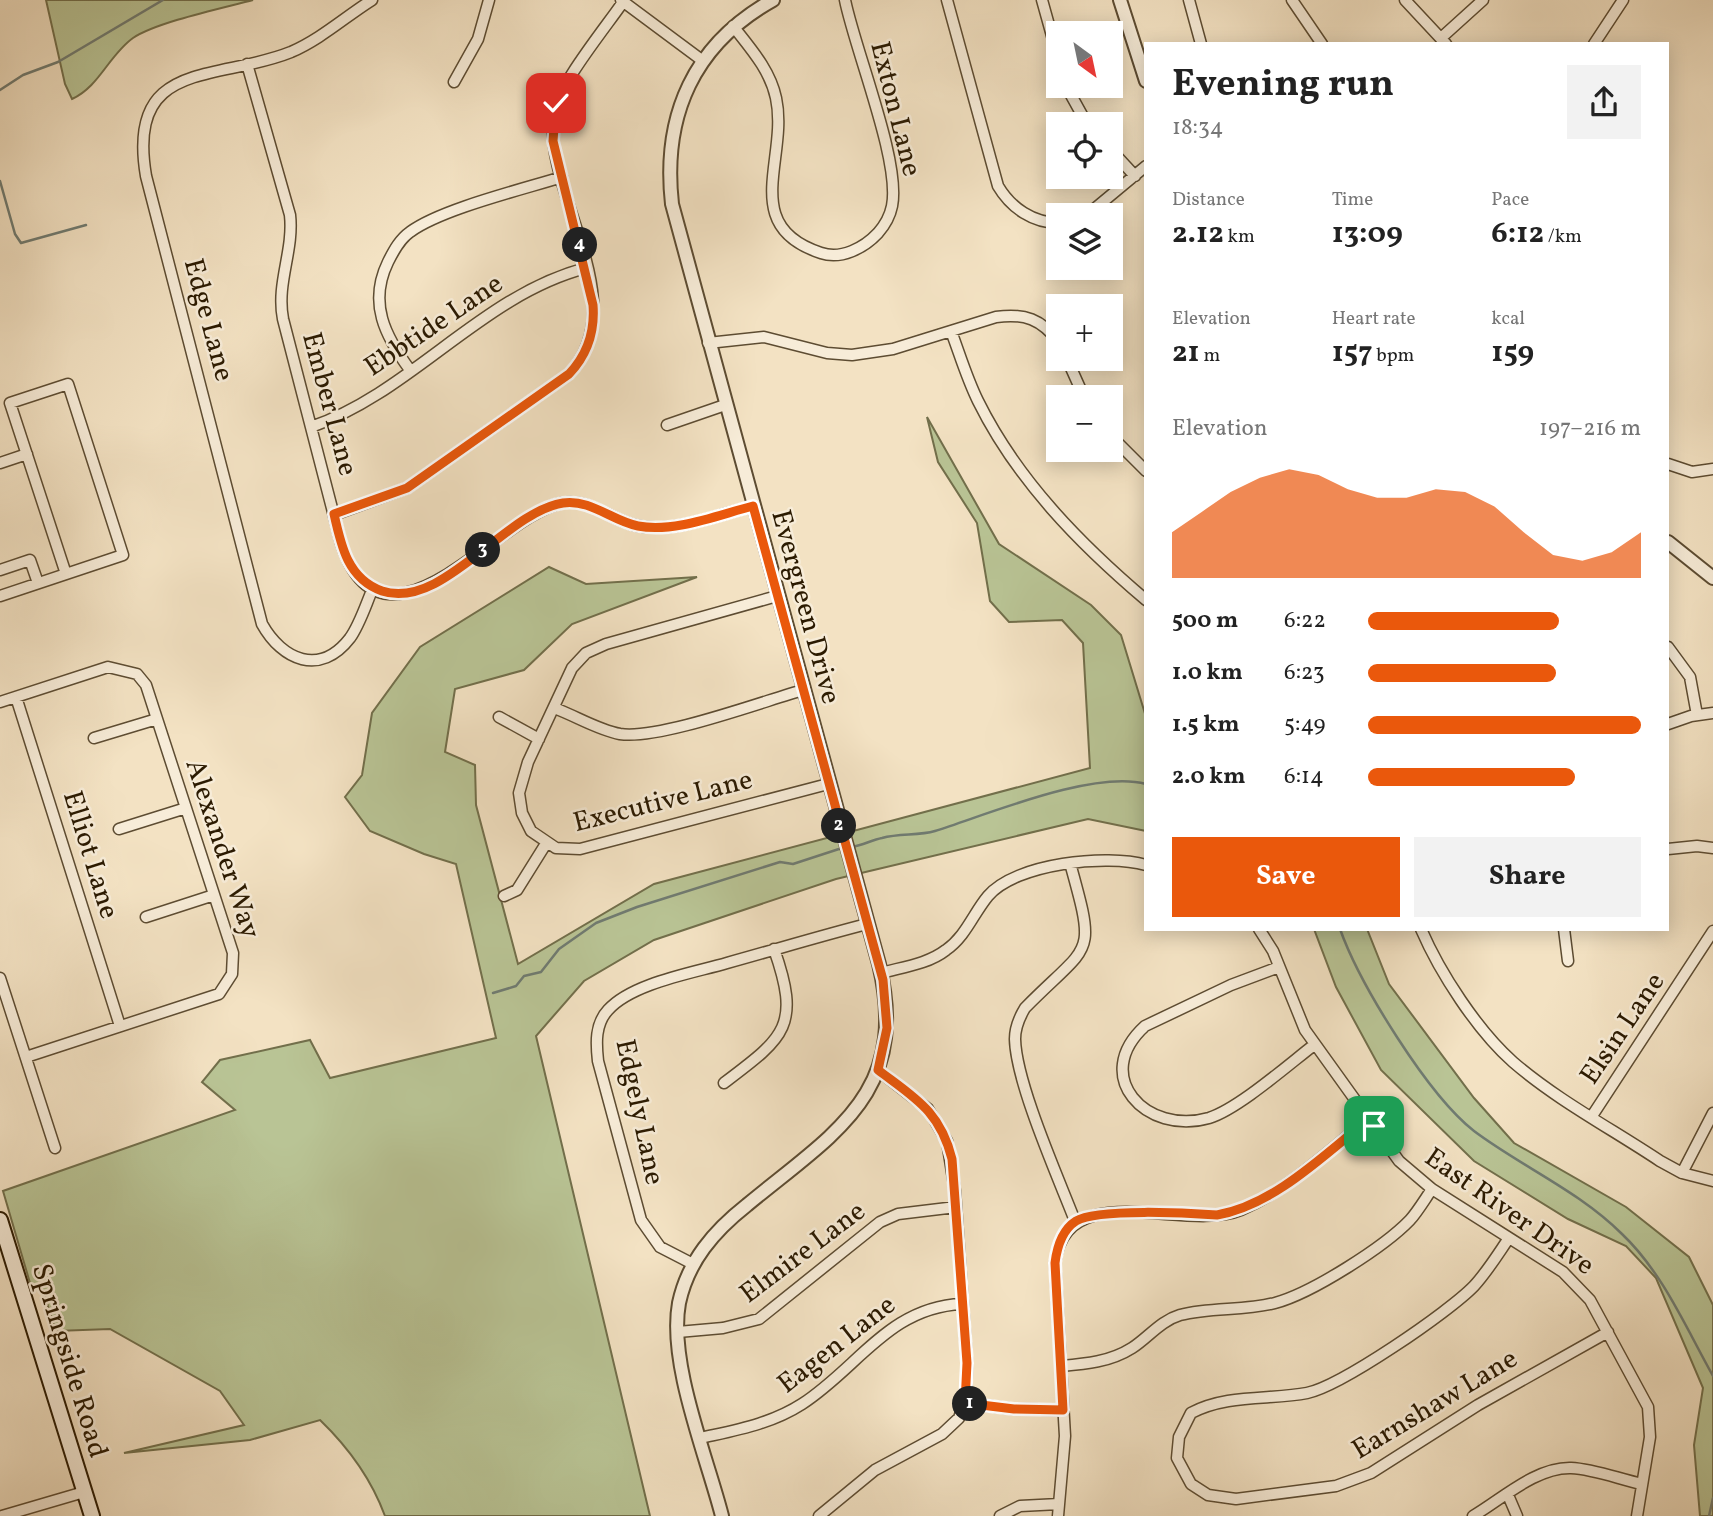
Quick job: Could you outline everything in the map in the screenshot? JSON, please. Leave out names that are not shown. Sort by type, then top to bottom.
[{"type":"main road","name":"Springside Road","points":[[0,1220],[92,1516]]},
{"type":"street","name":"Edge Lane","points":[[372,0],[304,45],[247,64],[187,78],[166,90],[152,109],[143,129],[146,176],[262,624],[279,649],[305,662],[330,654],[348,640],[373,588]]},
{"type":"street","points":[[454,82],[478,39],[489,0]]},
{"type":"street","name":"Evergreen Drive","points":[[722,1516],[680,1362],[679,1304],[693,1264],[723,1226],[854,1113],[864,1101],[878,1070],[887,1028],[881,973],[675,220],[669,172],[671,141],[679,110],[703,61],[733,26],[774,0]]},
{"type":"street","name":"Exton Lane","points":[[733,26],[763,65],[776,99],[779,129],[771,193],[776,219],[787,234],[804,247],[825,255],[845,254],[864,246],[879,232],[889,216],[893,196],[880,127],[845,0]]},
{"type":"street","points":[[947,0],[998,186],[1009,201],[1026,214],[1046,222]]},
{"type":"street","points":[[1042,0],[1048,21]]},
{"type":"street","points":[[1119,0],[1144,74]]},
{"type":"street","points":[[1189,0],[1200,42]]},
{"type":"street","points":[[1292,0],[1321,42]]},
{"type":"street","points":[[1405,0],[1444,41],[1483,0]]},
{"type":"street","points":[[1595,42],[1623,0]]},
{"type":"street","points":[[334,514],[407,488],[569,374],[582,358],[593,328],[592,294],[553,141],[556,103],[622,1],[703,61]]},
{"type":"street","name":"Ember Lane","points":[[247,64],[290,215],[292,239],[280,295],[311,427],[349,565],[373,588]]},
{"type":"street","points":[[1123,163],[1135,176]]},
{"type":"street","points":[[1102,203],[1144,168]]},
{"type":"street","points":[[410,370],[387,336],[379,304],[385,269],[403,239],[432,220],[562,177]]},
{"type":"street","name":"Ebbtide Lane","points":[[311,427],[347,411],[519,295],[554,277],[586,268]]},
{"type":"street","points":[[708,343],[764,337],[852,355],[879,353],[1013,315],[1040,321],[1046,328]]},
{"type":"street","points":[[951,331],[977,400],[1010,454],[1094,556],[1144,598]]},
{"type":"street","points":[[0,596],[38,583],[66,574],[123,555],[68,384],[10,403],[66,574]]},
{"type":"street","points":[[667,425],[725,405]]},
{"type":"street","points":[[1123,448],[1144,469]]},
{"type":"street","points":[[1,459],[27,454]]},
{"type":"street","points":[[1669,464],[1692,472],[1713,469]]},
{"type":"street","points":[[373,588],[397,594],[419,589],[442,579],[539,512],[562,503],[588,505],[624,521],[650,527],[753,506]]},
{"type":"street","points":[[1669,543],[1713,578]]},
{"type":"street","points":[[0,570],[30,560],[38,583]]},
{"type":"street","name":"Executive Lane","points":[[777,596],[617,641],[586,653],[572,667],[524,772],[520,803],[531,831],[556,848],[569,849],[590,847],[828,783]]},
{"type":"street","points":[[1669,649],[1690,677],[1697,715]]},
{"type":"street","name":"Alexander Way","points":[[16,697],[108,667],[137,674],[146,685],[233,953],[232,974],[219,994],[26,1057]]},
{"type":"street","points":[[554,708],[617,734],[638,734],[708,718],[803,690]]},
{"type":"street","points":[[0,702],[16,697]]},
{"type":"street","name":"Elliot Lane","points":[[16,697],[120,1026]]},
{"type":"street","points":[[1669,724],[1713,713]]},
{"type":"street","points":[[499,717],[539,739]]},
{"type":"street","points":[[94,738],[157,719]]},
{"type":"street","points":[[119,829],[186,808]]},
{"type":"street","points":[[505,896],[517,890],[547,842]]},
{"type":"street","points":[[1669,849],[1697,846],[1713,848]]},
{"type":"street","points":[[881,973],[944,953],[970,926],[990,894],[1007,883],[1070,863],[1113,859],[1144,865]]},
{"type":"street","points":[[1070,863],[1084,911],[1086,932],[1082,953],[1025,1008],[1019,1017],[1015,1038],[1026,1085],[1076,1221]]},
{"type":"street","points":[[146,917],[214,895]]},
{"type":"street","name":"Edgely Lane","points":[[693,1264],[660,1247],[641,1220],[601,1073],[597,1049],[598,1026],[609,1009],[638,991],[774,949],[867,924]]},
{"type":"street","name":"East River Drive","points":[[1260,931],[1268,941],[1314,1045],[1399,1161],[1432,1189],[1574,1281],[1590,1300],[1639,1386],[1650,1418],[1650,1437],[1637,1516]]},
{"type":"street","points":[[1422,931],[1439,965],[1502,1051],[1521,1068],[1682,1173],[1713,1181]]},
{"type":"street","points":[[1564,931],[1568,961]]},
{"type":"street","name":"Elsin Lane","points":[[1592,1116],[1713,931]]},
{"type":"street","points":[[724,1083],[773,1043],[785,1026],[788,1005],[785,980],[774,949]]},
{"type":"street","points":[[1279,967],[1231,985],[1145,1026],[1136,1034],[1125,1055],[1123,1066],[1127,1088],[1139,1106],[1158,1118],[1191,1121],[1210,1118],[1234,1104],[1314,1045]]},
{"type":"street","points":[[0,978],[55,1148]]},
{"type":"street","points":[[819,1516],[875,1470],[942,1434],[959,1418],[965,1403],[967,1363],[952,1159],[942,1129],[920,1101],[878,1070]]},
{"type":"street","points":[[1682,1173],[1713,1113]]},
{"type":"street","points":[[1058,1516],[1064,1450],[1055,1263],[1060,1239],[1076,1221],[1109,1213],[1217,1215],[1233,1212],[1293,1178],[1369,1119]]},
{"type":"street","points":[[1060,1366],[1092,1363],[1114,1357],[1134,1347],[1160,1325],[1181,1315],[1263,1305],[1309,1290],[1394,1235],[1415,1214],[1432,1189]]},
{"type":"street","name":"Elmire Lane","points":[[678,1332],[737,1326],[760,1320],[880,1222],[898,1214],[956,1207]]},
{"type":"street","name":"Earnshaw Lane","points":[[1509,1238],[1477,1283],[1459,1300],[1343,1378],[1308,1392],[1227,1401],[1191,1413],[1177,1447],[1185,1476],[1199,1491],[1226,1499],[1349,1483],[1382,1468],[1478,1405],[1608,1332]]},
{"type":"street","name":"Eagen Lane","points":[[701,1438],[780,1416],[813,1397],[910,1316],[931,1307],[962,1304]]},
{"type":"street","points":[[965,1403],[1014,1409],[1063,1410]]},
{"type":"street","points":[[1473,1516],[1544,1473],[1570,1468],[1642,1484]]},
{"type":"street","points":[[7,1515],[84,1492]]},
{"type":"street","points":[[1508,1495],[1517,1516]]},
{"type":"street","points":[[1000,1516],[1020,1506],[1059,1504]]},
{"type":"green space","points":[[46,0],[253,0],[174,21],[133,38],[117,53],[90,87],[72,99],[65,84]]},
{"type":"green space","points":[[927,417],[999,544],[1091,605],[1121,635],[1144,710],[1144,831],[1088,819],[836,879],[654,940],[584,981],[536,1036],[650,1516],[385,1516],[358,1464],[320,1420],[250,1440],[124,1453],[244,1425],[220,1391],[110,1329],[56,1331],[43,1291],[30,1283],[3,1191],[235,1110],[202,1082],[220,1060],[310,1040],[330,1078],[496,1038],[456,864],[424,854],[370,831],[345,797],[362,775],[372,713],[420,647],[549,567],[586,584],[697,577],[572,624],[524,670],[455,689],[445,752],[475,765],[476,805],[518,964],[654,884],[1090,768],[1083,643],[1062,620],[1009,622],[990,601],[977,523],[938,462]]},
{"type":"green space","points":[[1315,931],[1368,931],[1389,984],[1474,1098],[1514,1143],[1626,1207],[1689,1257],[1713,1305],[1713,1516],[1700,1516],[1694,1445],[1703,1388],[1656,1278],[1626,1246],[1568,1219],[1474,1161],[1381,1070],[1336,987]]},
{"type":"waterway","points":[[0,90],[23,75],[58,62],[163,0]]},
{"type":"waterway","points":[[0,181],[15,234],[21,243],[86,225]]},
{"type":"waterway","points":[[852,847],[889,836],[935,831],[1070,788],[1124,781],[1144,784]]},
{"type":"waterway","points":[[493,993],[516,986],[524,976],[541,972],[559,949],[596,923],[637,907],[780,862],[793,864],[842,848]]},
{"type":"waterway","points":[[1341,931],[1379,1008],[1436,1092],[1474,1131],[1587,1205],[1637,1249],[1662,1283],[1713,1376]]},
{"type":"waterway","points":[[1709,1516],[1713,1498]]},
{"type":"route","points":[[556,103],[553,141],[592,294],[593,328],[582,358],[569,374],[407,488],[334,514],[341,543],[349,565],[364,582],[385,592],[408,594],[442,579],[539,512],[562,503],[588,505],[636,526],[650,527],[663,527],[753,506],[883,980],[887,1028],[878,1070],[920,1101],[935,1117],[947,1141],[952,1159],[967,1363],[965,1403],[1014,1409],[1063,1410],[1054,1276],[1060,1239],[1076,1221],[1109,1213],[1217,1215],[1243,1209],[1293,1178],[1369,1119],[1374,1126]]}]
